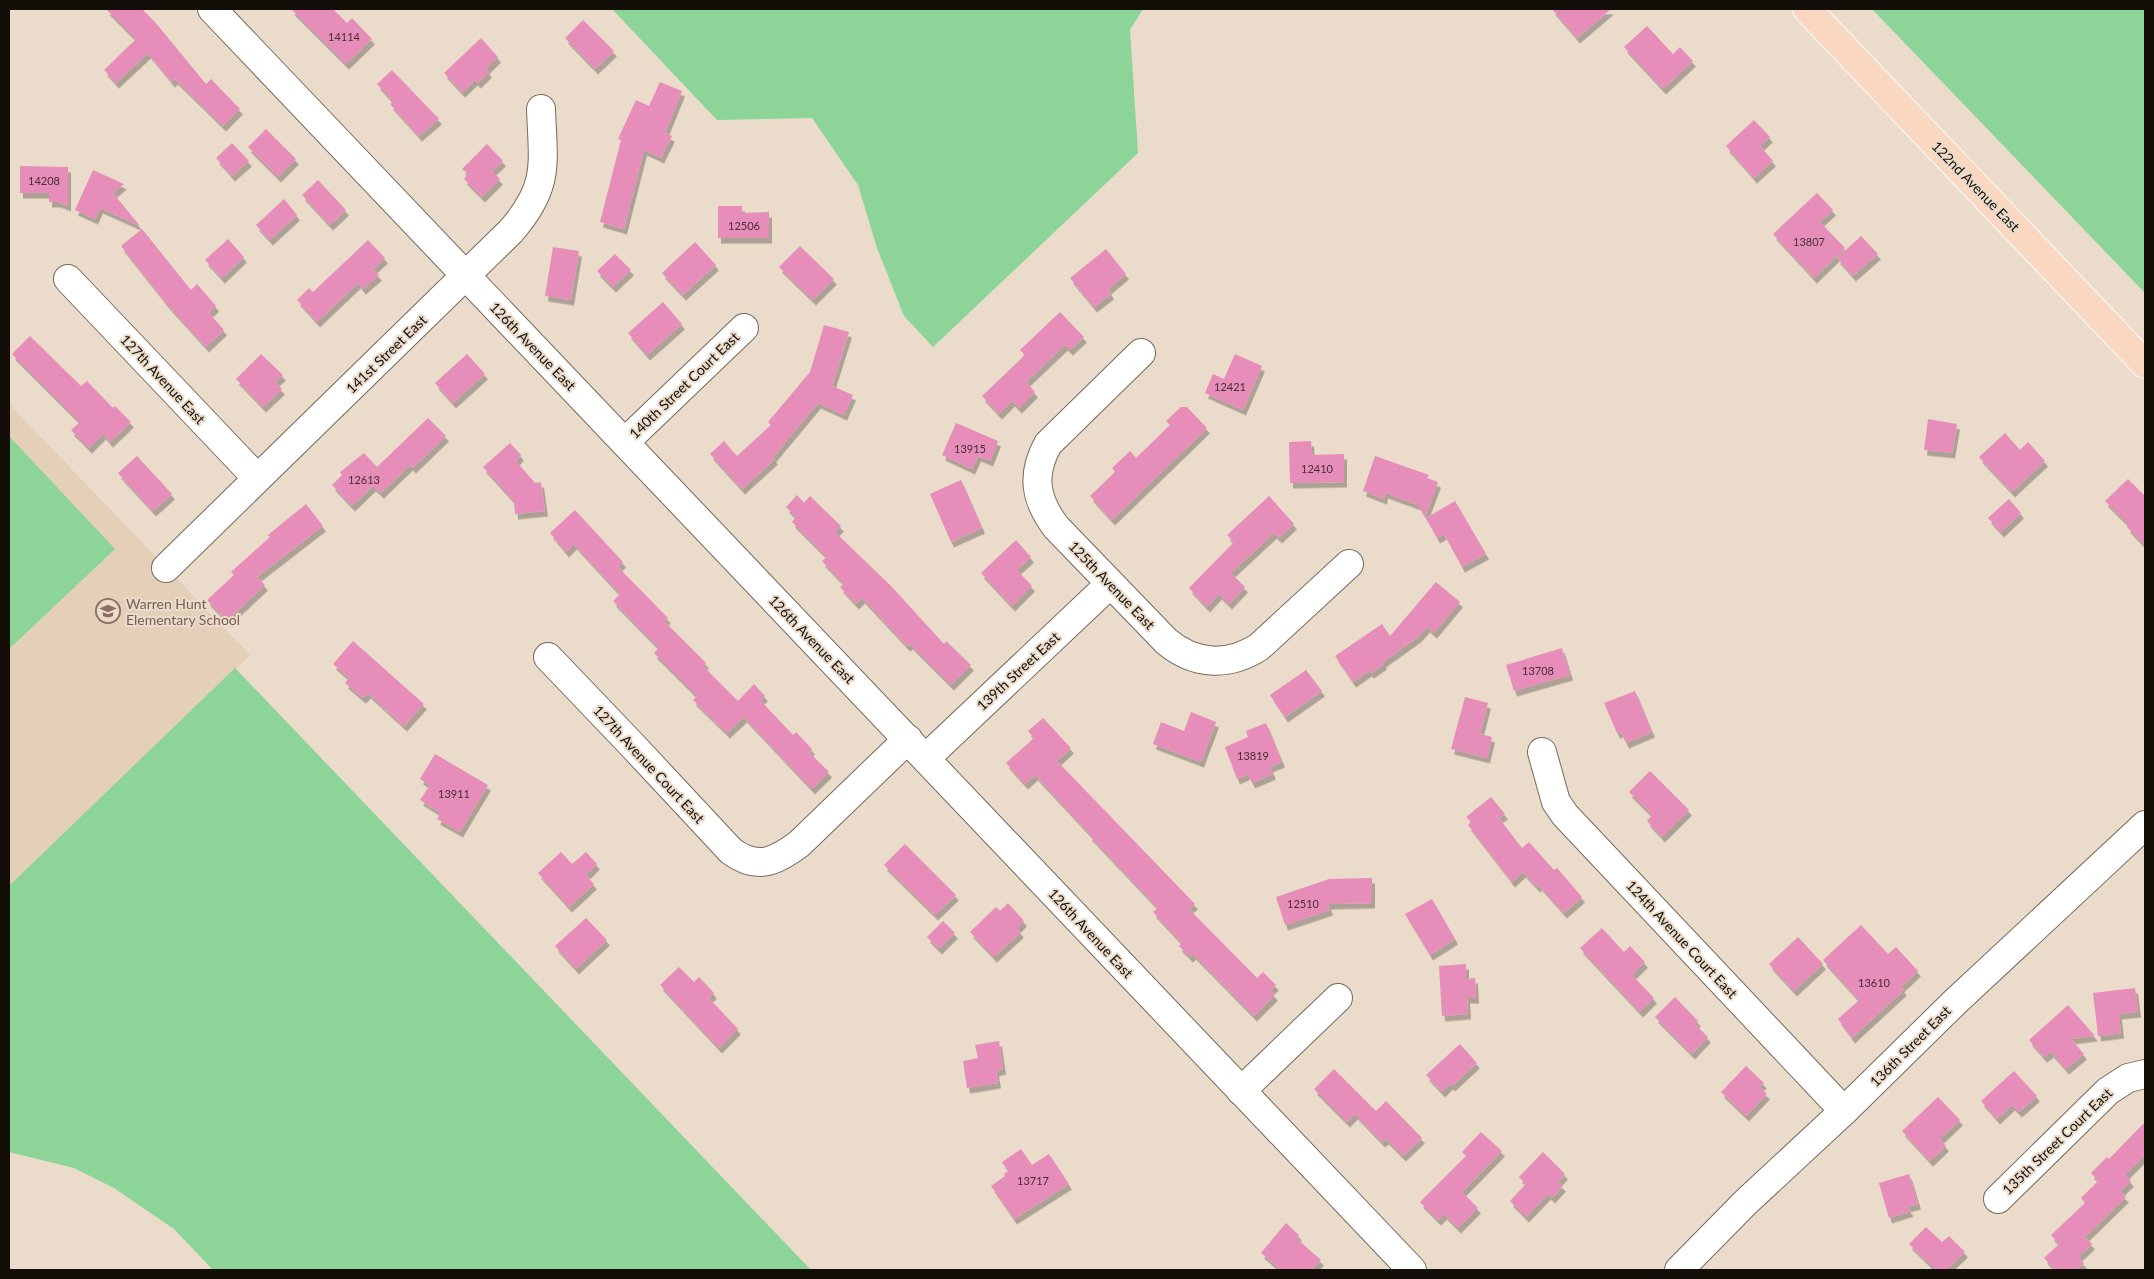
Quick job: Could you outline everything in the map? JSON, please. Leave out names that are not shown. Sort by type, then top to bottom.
[{"type":"main road","name":"122nd Avenue East","points":[[1806,9],[2145,364]]},
{"type":"street","name":"126th Avenue East","points":[[212,9],[1412,1270]]},
{"type":"street","name":"141st Street East","points":[[166,568],[512,231],[528,212],[535,200],[542,178],[541,109]]},
{"type":"street","name":"127th Avenue East","points":[[68,279],[258,478]]},
{"type":"street","name":"140th Street Court East","points":[[625,442],[744,328]]},
{"type":"street","name":"125th Avenue East","points":[[1141,353],[1060,430],[1043,453],[1037,476],[1037,486],[1044,511],[1056,527],[1166,641],[1186,655],[1215,662],[1242,656],[1260,647],[1349,564]]},
{"type":"street","name":"139th Street East","points":[[926,758],[1110,584]]},
{"type":"street","name":"127th Avenue Court East","points":[[548,657],[731,852],[738,857],[770,862],[780,858],[799,844],[908,739]]},
{"type":"street","name":"124th Avenue Court East","points":[[1542,752],[1556,802],[1565,815],[1844,1112]]},
{"type":"street","name":"136th Street East","points":[[1679,1270],[1746,1202],[1844,1112],[1955,1002],[2145,825]]},
{"type":"street","points":[[1241,1091],[1338,998]]},
{"type":"street","name":"135th Street Court East","points":[[1998,1199],[2108,1091],[2128,1078],[2145,1074]]},
{"type":"shaded area","name":"Warren Hunt Elementary School","points":[[9,404],[250,655],[9,886]]},
{"type":"green space","points":[[612,9],[1143,9],[1130,30],[1138,153],[933,347],[904,316],[877,248],[858,185],[812,118],[717,120]]},
{"type":"green space","points":[[1872,9],[2145,9],[2145,293]]},
{"type":"green space","points":[[9,436],[115,549],[9,649]]},
{"type":"green space","points":[[235,668],[811,1270],[213,1270],[174,1229],[114,1188],[74,1168],[9,1152],[9,886]]},
{"type":"building","points":[[106,9],[142,9],[206,84],[211,79],[240,109],[223,126],[175,79],[172,82],[148,53],[116,83],[104,70],[136,39]]},
{"type":"building","points":[[291,9],[333,9],[347,23],[352,18],[372,39],[346,64]]},
{"type":"building","points":[[1552,9],[1611,9],[1577,38]]},
{"type":"building","points":[[583,20],[614,51],[595,69],[565,38]]},
{"type":"building","points":[[1647,26],[1673,54],[1680,47],[1693,61],[1663,89],[1624,47]]},
{"type":"building","points":[[481,38],[498,57],[486,69],[489,72],[478,83],[475,80],[462,92],[444,73]]},
{"type":"building","points":[[392,70],[439,119],[419,136],[390,104],[393,101],[377,84]]},
{"type":"building","points":[[660,82],[682,91],[665,133],[672,136],[661,158],[644,150],[624,229],[600,222],[621,140],[618,139],[636,100],[649,106]]},
{"type":"building","points":[[1754,120],[1770,137],[1760,146],[1773,161],[1754,178],[1726,146]]},
{"type":"building","points":[[266,129],[296,159],[278,177],[248,147]]},
{"type":"building","points":[[232,143],[249,161],[232,176],[216,158]]},
{"type":"building","points":[[487,144],[503,161],[492,171],[500,179],[482,197],[464,179],[468,174],[462,169]]},
{"type":"building","points":[[20,166],[68,167],[68,206],[58,202],[49,202],[49,193],[20,193]]},
{"type":"building","points":[[93,170],[124,184],[113,193],[140,226],[100,208],[95,219],[75,210]]},
{"type":"building","points":[[318,180],[346,210],[330,225],[302,195]]},
{"type":"building","points":[[1817,193],[1833,210],[1820,222],[1845,248],[1814,278],[1773,234]]},
{"type":"building","points":[[284,199],[297,215],[270,240],[256,225]]},
{"type":"building","points":[[718,206],[742,206],[742,213],[769,212],[769,238],[718,238]]},
{"type":"building","points":[[142,229],[191,290],[197,284],[216,306],[209,313],[224,330],[206,347],[167,304],[121,246]]},
{"type":"building","points":[[1861,236],[1878,254],[1853,276],[1837,258]]},
{"type":"building","points":[[228,239],[244,257],[222,278],[205,260]]},
{"type":"building","points":[[368,240],[385,258],[373,269],[379,275],[363,289],[358,283],[317,322],[297,300],[309,288],[313,292]]},
{"type":"building","points":[[695,242],[716,265],[683,295],[662,273]]},
{"type":"building","points":[[800,246],[834,279],[813,300],[779,267]]},
{"type":"building","points":[[553,247],[579,251],[571,300],[545,296]]},
{"type":"building","points":[[1106,249],[1126,274],[1108,289],[1111,294],[1094,307],[1070,278]]},
{"type":"building","points":[[615,254],[631,270],[613,287],[597,271]]},
{"type":"building","points":[[663,302],[682,324],[647,355],[628,333]]},
{"type":"building","points":[[1060,312],[1084,337],[1070,350],[1065,345],[1026,382],[1035,392],[1019,408],[1012,401],[999,414],[982,396],[1025,355],[1020,350]]},
{"type":"building","points":[[824,325],[849,332],[832,386],[853,395],[844,415],[818,403],[773,457],[775,459],[742,489],[710,454],[724,441],[737,456],[771,425],[768,422],[810,372]]},
{"type":"building","points":[[30,336],[81,386],[87,381],[113,408],[115,406],[131,422],[110,442],[103,434],[89,448],[71,430],[80,422],[12,354]]},
{"type":"building","points":[[261,354],[283,375],[275,382],[282,389],[263,407],[236,379]]},
{"type":"building","points":[[467,354],[485,374],[453,403],[435,383]]},
{"type":"building","points":[[1235,354],[1262,366],[1243,410],[1205,393],[1213,374],[1224,379]]},
{"type":"building","points":[[1181,407],[1187,407],[1207,428],[1112,520],[1090,496],[1115,472],[1112,468],[1130,451],[1136,458],[1170,425],[1166,421]]},
{"type":"building","points":[[428,418],[446,436],[413,468],[410,465],[381,493],[373,486],[352,506],[332,485],[342,475],[340,472],[364,453],[377,467]]},
{"type":"building","points":[[1928,419],[1957,424],[1952,453],[1924,450]]},
{"type":"building","points":[[956,423],[998,441],[990,461],[978,456],[972,469],[942,455]]},
{"type":"building","points":[[2005,433],[2020,450],[2028,442],[2045,461],[2012,492],[1979,457]]},
{"type":"building","points":[[1311,441],[1312,455],[1344,454],[1344,482],[1290,483],[1289,442]]},
{"type":"building","points":[[510,443],[521,455],[516,461],[535,483],[541,482],[545,511],[515,514],[514,501],[483,467]]},
{"type":"building","points":[[137,456],[172,494],[153,511],[118,473]]},
{"type":"building","points":[[1375,456],[1429,475],[1427,478],[1438,482],[1425,517],[1418,505],[1385,493],[1384,499],[1363,491]]},
{"type":"building","points":[[2128,479],[2145,496],[2145,546],[2127,527],[2129,525],[2105,501]]},
{"type":"building","points":[[961,480],[982,528],[951,542],[930,494]]},
{"type":"building","points":[[797,495],[804,503],[810,496],[841,526],[835,532],[892,587],[944,644],[946,641],[971,665],[951,685],[910,644],[907,646],[862,598],[856,604],[840,587],[844,584],[822,561],[827,557],[792,522],[796,517],[786,507]]},
{"type":"building","points":[[1269,496],[1294,524],[1279,538],[1274,533],[1231,573],[1245,587],[1229,604],[1219,594],[1207,607],[1189,588],[1234,542],[1227,535]]},
{"type":"building","points":[[2009,499],[2021,513],[2001,532],[1988,518]]},
{"type":"building","points":[[1455,501],[1486,554],[1462,567],[1444,534],[1437,538],[1426,518]]},
{"type":"building","points":[[306,504],[323,526],[257,577],[265,585],[227,621],[207,600],[234,575],[231,572],[270,537],[268,535]]},
{"type":"building","points":[[575,510],[623,562],[618,567],[668,618],[664,621],[706,663],[703,666],[738,701],[754,684],[765,696],[760,700],[793,735],[796,732],[812,749],[809,752],[829,772],[812,789],[744,717],[727,733],[693,700],[697,696],[654,653],[659,648],[613,601],[620,594],[574,544],[566,552],[550,533]]},
{"type":"building","points":[[1016,540],[1031,557],[1017,570],[1032,586],[1012,606],[981,573]]},
{"type":"building","points":[[1436,582],[1460,602],[1434,633],[1427,627],[1418,637],[1383,662],[1384,664],[1353,682],[1335,656],[1382,624],[1390,636]]},
{"type":"building","points":[[353,641],[424,704],[404,726],[368,693],[363,698],[345,683],[349,678],[333,664]]},
{"type":"building","points":[[1562,648],[1570,675],[1514,691],[1506,665]]},
{"type":"building","points":[[1306,670],[1322,691],[1285,717],[1270,695]]},
{"type":"building","points":[[1635,691],[1652,732],[1626,743],[1621,732],[1617,733],[1604,703]]},
{"type":"building","points":[[1465,697],[1488,703],[1480,734],[1492,737],[1487,758],[1451,749]]},
{"type":"building","points":[[1191,712],[1216,722],[1201,762],[1153,744],[1161,722],[1184,731]]},
{"type":"building","points":[[1043,718],[1071,748],[1057,761],[1195,904],[1189,909],[1257,978],[1263,972],[1276,985],[1270,990],[1275,995],[1254,1016],[1193,954],[1190,957],[1179,946],[1182,943],[1153,912],[1158,908],[1035,775],[1025,784],[1006,763],[1034,738],[1028,731]]},
{"type":"building","points":[[1266,723],[1282,762],[1270,767],[1273,774],[1252,783],[1248,774],[1237,779],[1225,747],[1248,737],[1246,731]]},
{"type":"building","points":[[435,754],[488,785],[460,832],[437,819],[441,813],[420,800],[430,785],[420,779]]},
{"type":"building","points":[[1650,771],[1689,810],[1662,837],[1647,821],[1652,815],[1629,792]]},
{"type":"building","points":[[1491,797],[1505,814],[1499,818],[1522,848],[1529,842],[1554,870],[1557,868],[1582,897],[1564,913],[1539,885],[1537,887],[1523,872],[1512,882],[1468,825],[1471,822],[1466,817]]},
{"type":"building","points":[[905,844],[956,895],[935,915],[884,865]]},
{"type":"building","points":[[561,852],[572,864],[586,852],[597,864],[586,875],[594,884],[569,907],[538,873]]},
{"type":"building","points":[[1372,878],[1372,903],[1328,904],[1330,910],[1285,925],[1276,897],[1329,879]]},
{"type":"building","points":[[1432,899],[1455,939],[1430,955],[1405,914]]},
{"type":"building","points":[[1008,903],[1024,921],[1017,928],[1021,932],[994,957],[970,932],[996,907],[1000,911]]},
{"type":"building","points":[[586,918],[607,940],[576,969],[555,946]]},
{"type":"building","points":[[943,921],[955,933],[939,949],[927,937]]},
{"type":"building","points":[[1861,925],[1888,954],[1896,947],[1918,971],[1901,987],[1904,990],[1852,1038],[1838,1019],[1859,1000],[1823,960]]},
{"type":"building","points":[[1602,928],[1624,952],[1630,946],[1645,962],[1632,975],[1654,998],[1640,1012],[1580,948]]},
{"type":"building","points":[[1798,937],[1823,964],[1794,991],[1769,964]]},
{"type":"building","points":[[1466,964],[1466,979],[1475,978],[1476,998],[1467,998],[1468,1014],[1442,1016],[1439,966]]},
{"type":"building","points":[[679,967],[694,982],[699,977],[714,993],[709,998],[738,1029],[719,1048],[660,985]]},
{"type":"building","points":[[2135,988],[2138,1012],[2119,1014],[2121,1033],[2098,1036],[2093,993]]},
{"type":"building","points":[[1675,997],[1698,1021],[1695,1024],[1708,1037],[1692,1054],[1655,1017]]},
{"type":"building","points":[[2068,1005],[2095,1036],[2071,1039],[2084,1054],[2066,1069],[2051,1052],[2044,1057],[2029,1040]]},
{"type":"building","points":[[999,1041],[1003,1069],[996,1071],[998,1083],[967,1088],[963,1061],[978,1058],[975,1045]]},
{"type":"building","points":[[1460,1044],[1477,1063],[1452,1086],[1450,1084],[1442,1092],[1426,1075]]},
{"type":"building","points":[[1746,1066],[1764,1083],[1759,1087],[1767,1094],[1746,1116],[1721,1092]]},
{"type":"building","points":[[1334,1069],[1376,1111],[1386,1101],[1422,1138],[1403,1156],[1386,1139],[1382,1142],[1355,1114],[1347,1122],[1314,1089]]},
{"type":"building","points":[[2014,1071],[2037,1096],[2019,1112],[2012,1105],[1997,1119],[1981,1101]]},
{"type":"building","points":[[1938,1097],[1960,1120],[1940,1139],[1946,1146],[1930,1161],[1902,1131]]},
{"type":"building","points":[[2145,1122],[2145,1155],[2125,1175],[2131,1181],[2120,1192],[2126,1197],[2085,1237],[2092,1244],[2078,1257],[2084,1263],[2076,1270],[2055,1270],[2044,1258],[2059,1244],[2051,1235],[2085,1203],[2081,1198],[2098,1181],[2091,1173],[2107,1157],[2109,1159]]},
{"type":"building","points":[[1481,1132],[1502,1151],[1462,1192],[1478,1208],[1458,1228],[1444,1214],[1438,1220],[1420,1202],[1466,1156],[1462,1152]]},
{"type":"building","points":[[1021,1149],[1032,1165],[1049,1154],[1069,1184],[1014,1219],[991,1186],[1005,1176],[1004,1174],[1008,1171],[1002,1162]]},
{"type":"building","points":[[1543,1152],[1565,1174],[1558,1182],[1563,1186],[1552,1198],[1548,1194],[1526,1217],[1510,1201],[1526,1184],[1519,1177]]},
{"type":"building","points":[[1909,1174],[1918,1204],[1907,1207],[1911,1211],[1889,1218],[1879,1183]]},
{"type":"building","points":[[1286,1223],[1299,1235],[1296,1238],[1321,1260],[1312,1270],[1281,1270],[1261,1253]]},
{"type":"building","points":[[1926,1227],[1942,1242],[1949,1236],[1965,1252],[1946,1270],[1936,1270],[1909,1244]]},
{"type":"place","name":"Warren Hunt Elementary School","points":[[108,611]]}]
